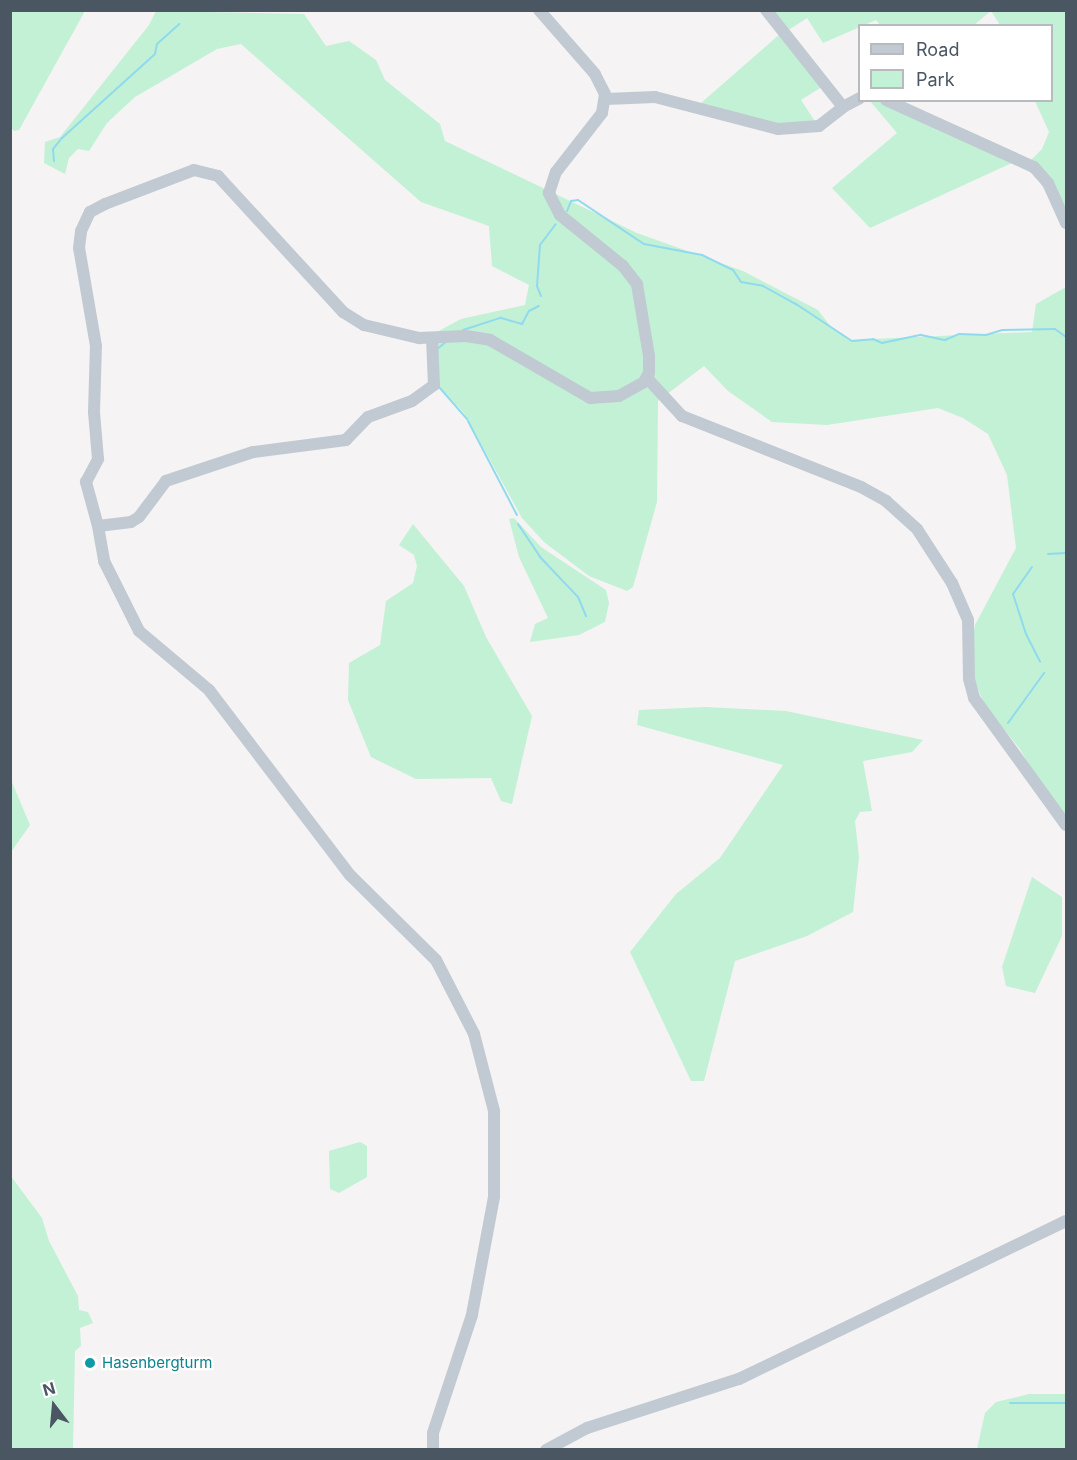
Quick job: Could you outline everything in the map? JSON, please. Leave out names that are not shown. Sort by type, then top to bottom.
[{"type":"street","points":[[538,10],[595,74],[606,99],[599,118],[552,178],[549,193],[561,214],[623,266],[637,284],[649,356],[647,378],[682,416],[861,487],[891,506],[917,529],[952,584],[968,620],[968,675],[974,698],[1066,825]]},
{"type":"street","points":[[766,10],[843,108]]},
{"type":"street","points":[[606,99],[655,97],[734,120],[788,130],[819,126],[858,99]]},
{"type":"street","points":[[890,102],[1034,167],[1048,183],[1066,223]]},
{"type":"street","points":[[433,1449],[433,1433],[472,1315],[495,1188],[494,1111],[474,1034],[436,960],[342,866],[209,690],[139,630],[104,561],[98,526],[86,482],[98,459],[94,411],[96,346],[79,248],[81,231],[90,212],[170,177],[194,170],[210,172],[226,184],[352,318],[379,330],[432,338],[490,340],[594,398],[628,392],[647,378]]},
{"type":"street","points":[[98,526],[131,522],[139,517],[166,480],[253,452],[346,440],[368,417],[412,402],[434,385],[432,338]]},
{"type":"street","points":[[546,1449],[587,1428],[748,1376],[860,1318],[1066,1221]]},
{"type":"green space","points":[[10,11],[85,11],[19,130],[14,131],[10,126]]},
{"type":"green space","points":[[156,11],[304,14],[326,46],[349,41],[376,60],[385,80],[440,124],[445,141],[637,233],[743,271],[818,310],[831,327],[850,340],[1032,332],[1036,304],[1066,287],[1066,820],[1061,820],[1020,749],[986,707],[973,678],[969,658],[975,625],[1016,548],[1007,475],[988,434],[963,418],[938,408],[827,425],[772,422],[728,391],[704,366],[658,401],[657,502],[633,587],[627,591],[589,576],[544,542],[522,518],[464,413],[437,384],[437,332],[461,319],[525,305],[529,285],[492,266],[489,226],[421,202],[241,44],[217,49],[135,97],[107,123],[89,151],[78,149],[69,158],[65,174],[44,163],[45,142],[60,137],[149,25]]},
{"type":"green space","points":[[762,11],[991,11],[975,24],[879,24],[876,20],[867,24],[858,24],[858,28],[823,43],[807,18],[787,31],[828,83],[801,100],[818,126],[808,130],[693,110],[781,33]]},
{"type":"green space","points":[[991,11],[1066,11],[1066,230],[1046,185],[1025,166],[1042,149],[1049,132],[1035,102],[1053,102],[1053,24],[999,24]]},
{"type":"green space","points":[[871,102],[896,102],[1014,162],[870,228],[832,188],[897,133]]},
{"type":"green space","points":[[514,518],[541,547],[606,590],[609,603],[605,622],[579,635],[530,642],[535,624],[548,618],[519,557],[509,519]]},
{"type":"green space","points":[[413,524],[464,586],[486,637],[532,716],[512,804],[501,801],[491,778],[416,779],[371,757],[348,700],[349,663],[380,645],[386,601],[413,583],[417,566],[414,555],[399,545]]},
{"type":"green space","points":[[706,707],[786,711],[923,740],[912,752],[863,761],[872,811],[860,812],[855,821],[859,857],[853,912],[807,936],[735,961],[704,1081],[691,1081],[630,952],[676,894],[720,858],[783,765],[637,725],[639,710]]},
{"type":"green space","points":[[11,780],[30,825],[10,852]]},
{"type":"green space","points":[[1032,877],[1062,897],[1062,936],[1035,993],[1006,986],[1002,967]]},
{"type":"green space","points":[[360,1142],[367,1146],[367,1177],[339,1193],[330,1189],[329,1151]]},
{"type":"green space","points":[[10,1175],[42,1218],[49,1241],[78,1296],[79,1310],[88,1312],[93,1323],[80,1328],[81,1346],[75,1351],[73,1449],[11,1449]]},
{"type":"green space","points":[[1029,1394],[1066,1394],[1066,1449],[977,1449],[985,1413],[996,1402]]},
{"type":"waterway","points":[[54,161],[53,149],[62,138],[155,54],[157,44],[179,24]]},
{"type":"waterway","points":[[567,211],[571,201],[578,200],[644,244],[702,255],[733,270],[741,282],[763,286],[796,304],[852,341],[873,339],[882,343],[921,335],[945,340],[959,334],[986,335],[1002,330],[1055,329],[1066,337]]},
{"type":"waterway","points":[[541,296],[537,286],[540,245],[556,224]]},
{"type":"waterway","points":[[463,330],[501,318],[522,324],[529,311],[539,306]]},
{"type":"waterway","points":[[437,349],[446,342]]},
{"type":"waterway","points":[[439,387],[467,419]]},
{"type":"waterway","points":[[468,421],[517,515]]},
{"type":"waterway","points":[[518,524],[540,557],[578,597],[586,616]]},
{"type":"waterway","points":[[1048,554],[1066,553]]},
{"type":"waterway","points":[[1032,567],[1013,594],[1026,634],[1040,662]]},
{"type":"waterway","points":[[1008,723],[1044,673]]},
{"type":"waterway","points":[[1010,1403],[1066,1403]]},
{"type":"place","name":"Hasenbergturm","points":[[90,1363]]}]
